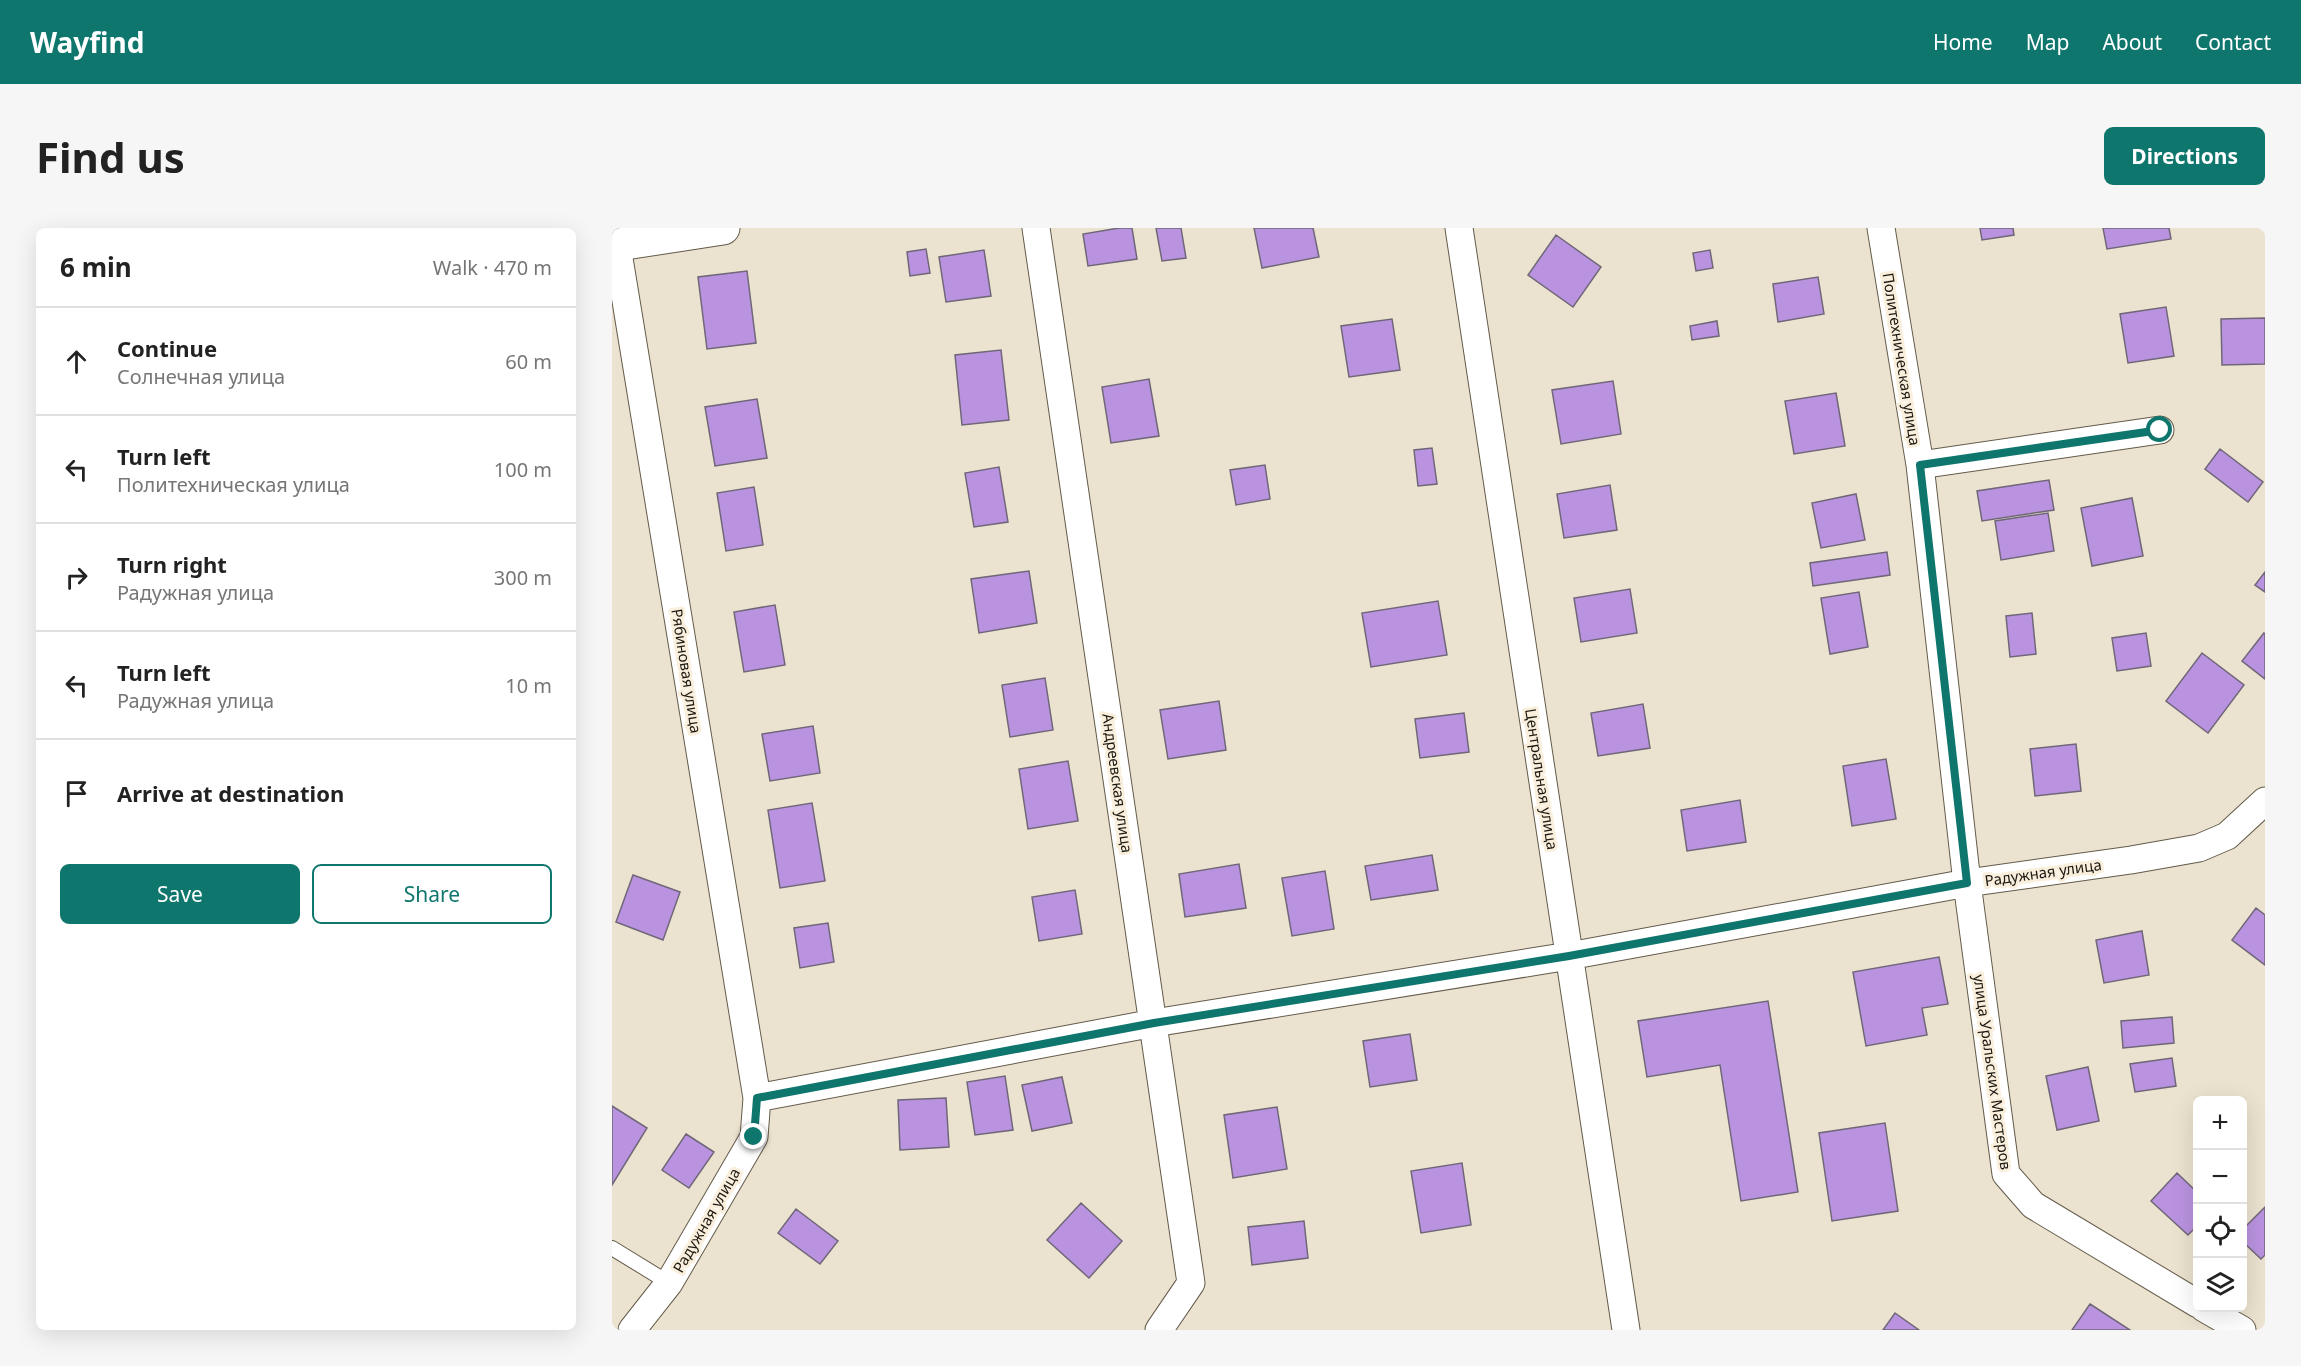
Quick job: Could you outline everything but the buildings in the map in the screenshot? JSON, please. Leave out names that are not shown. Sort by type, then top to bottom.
[{"type":"street","points":[[614,239],[723,228]]},
{"type":"street","name":"Андреевская улица","points":[[1035,228],[1191,1283],[1159,1330]]},
{"type":"street","name":"Центральная улица","points":[[1459,228],[1626,1330]]},
{"type":"street","name":"Политехническая улица","points":[[1881,228],[1920,465],[1967,883]]},
{"type":"street","name":"Рябиновая улица","points":[[614,239],[757,1098]]},
{"type":"street","points":[[1920,465],[2160,430]]},
{"type":"street","name":"Радужная улица","points":[[632,1330],[669,1283],[754,1137],[757,1098],[1154,1023],[1569,956],[1967,883],[2199,848],[2228,836],[2265,801]]},
{"type":"street","name":"улица Уральских Мастеров","points":[[1967,883],[2006,1174],[2033,1205],[2193,1301]]},
{"type":"street","points":[[2211,1312],[2241,1330]]},
{"type":"lane","points":[[612,1248],[669,1283]]},
{"type":"route","points":[[754,1137],[757,1098],[1154,1023],[1569,956],[1967,883],[1920,465],[2160,430]]}]
